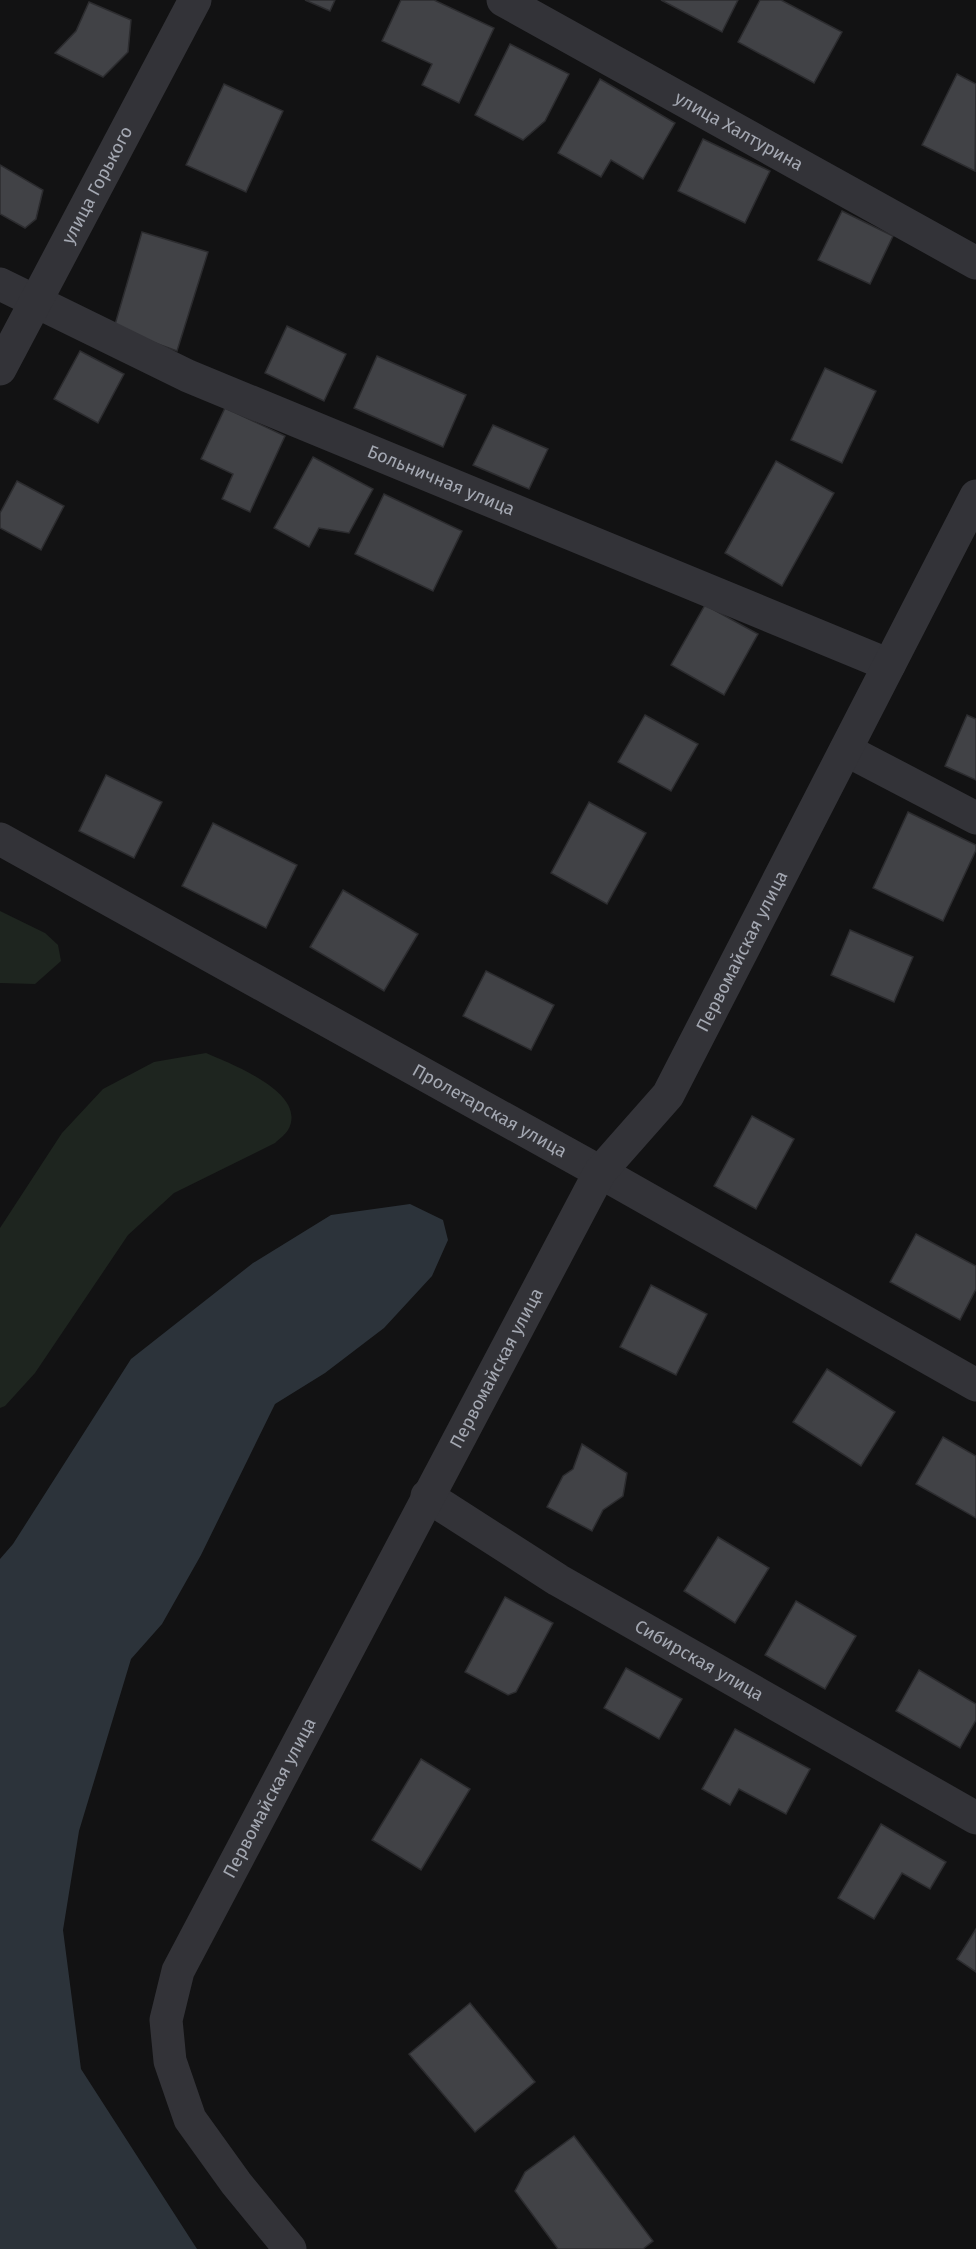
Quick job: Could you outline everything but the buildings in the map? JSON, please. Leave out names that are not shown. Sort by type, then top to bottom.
[{"type":"street","name":"улица Горького","points":[[0,369],[195,0]]},
{"type":"street","name":"улица Халтурина","points":[[503,0],[976,263]]},
{"type":"street","name":"Больничная улица","points":[[0,284],[188,376],[889,665]]},
{"type":"street","name":"Первомайская улица","points":[[290,2249],[236,2183],[190,2119],[170,2061],[166,2020],[178,1971],[600,1172],[668,1095],[976,496]]},
{"type":"street","points":[[846,750],[976,818]]},
{"type":"street","name":"Пролетарская улица","points":[[0,839],[600,1172],[976,1385]]},
{"type":"street","name":"Сибирская улица","points":[[427,1496],[558,1580],[976,1818]]},
{"type":"shaded area","points":[[0,911],[45,933],[58,945],[61,961],[35,984],[0,983]]},
{"type":"shaded area","points":[[206,1053],[248,1072],[278,1092],[288,1104],[292,1117],[288,1130],[275,1143],[174,1193],[128,1235],[35,1373],[5,1406],[0,1408],[0,1228],[62,1133],[103,1089],[154,1062]]},
{"type":"shaded area","points":[[410,1204],[443,1220],[448,1240],[432,1276],[384,1328],[325,1373],[275,1404],[201,1555],[162,1624],[131,1659],[79,1831],[63,1930],[81,2069],[197,2249],[0,2249],[0,1559],[13,1544],[131,1359],[253,1263],[331,1215]]}]
